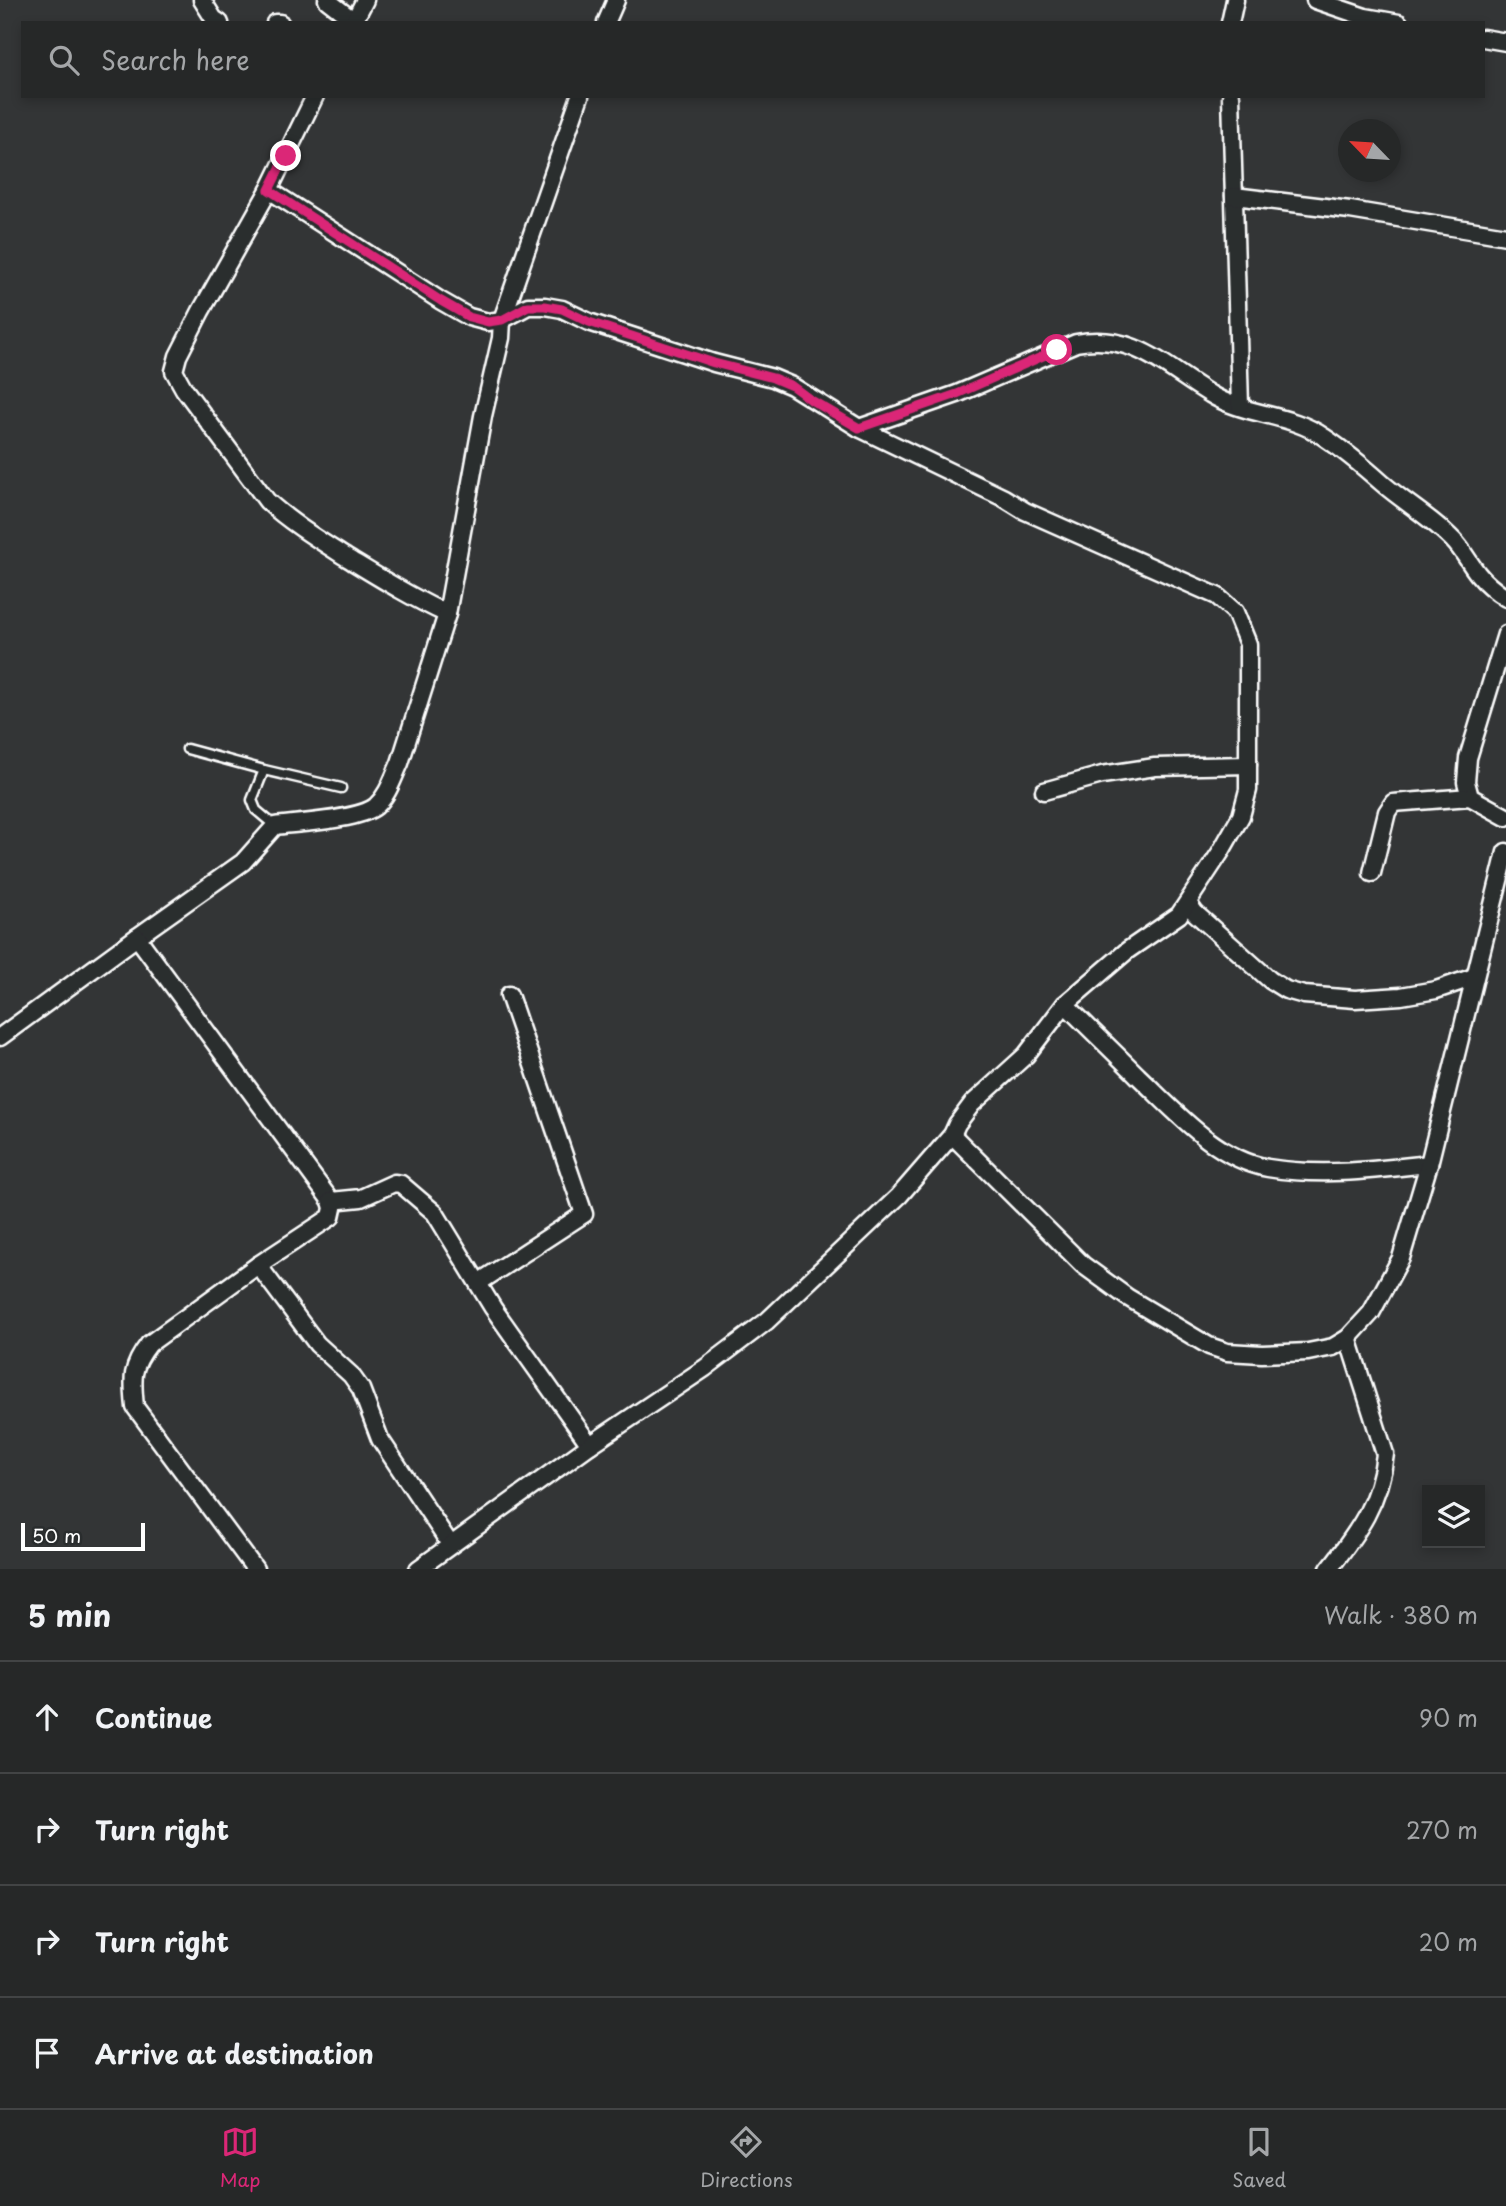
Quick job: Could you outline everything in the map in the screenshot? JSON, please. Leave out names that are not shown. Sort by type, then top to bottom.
[{"type":"street","points":[[202,0],[217,21]]},
{"type":"street","points":[[327,0],[352,21]]},
{"type":"street","points":[[354,21],[365,0]]},
{"type":"street","points":[[607,21],[616,0]]},
{"type":"street","points":[[1231,21],[1236,0]]},
{"type":"street","points":[[1315,0],[1365,17],[1388,21]]},
{"type":"street","points":[[1485,38],[1506,42]]},
{"type":"street","points":[[314,98],[269,190],[196,319],[178,356],[174,371],[267,501],[277,510],[306,532],[383,580],[447,614]]},
{"type":"street","points":[[0,1037],[243,862],[271,830],[358,815],[373,809],[382,799],[400,764],[447,614],[483,416],[501,338],[502,320],[579,98]]},
{"type":"street","points":[[1231,98],[1240,406]]},
{"type":"street","points":[[269,190],[469,317],[488,322],[502,320],[528,306],[562,309],[589,322],[792,386],[859,428],[1026,511],[1217,596],[1235,612],[1248,644],[1248,790],[1241,816],[1179,915],[1128,950],[1065,1004],[1026,1055],[972,1104],[952,1135],[899,1196],[767,1321],[705,1368],[590,1445],[418,1569]]},
{"type":"street","points":[[1234,196],[1350,210],[1506,236]]},
{"type":"street","points":[[859,428],[957,394],[1076,343],[1095,339],[1115,341],[1143,350],[1212,396],[1295,421],[1323,436],[1425,514],[1465,552],[1476,573],[1490,588],[1506,598]]},
{"type":"street","points":[[1470,797],[1466,782],[1468,758],[1506,634]]},
{"type":"street","points":[[1044,790],[1102,775],[1155,767],[1248,765]]},
{"type":"street","points":[[1372,873],[1387,812],[1393,803],[1470,797],[1506,817]]},
{"type":"street","points":[[952,1135],[1083,1265],[1127,1297],[1209,1346],[1227,1352],[1262,1354],[1308,1352],[1333,1347],[1348,1338],[1371,1313],[1401,1258],[1429,1164],[1506,852]]},
{"type":"street","points":[[1188,903],[1195,913],[1270,981],[1286,990],[1304,995],[1356,999],[1401,996],[1436,990],[1474,977]]},
{"type":"street","points":[[137,937],[333,1208],[331,1217],[258,1265],[149,1344],[137,1360],[132,1380],[135,1407],[255,1569]]},
{"type":"street","points":[[478,1283],[584,1214],[509,995]]},
{"type":"street","points":[[1065,1004],[1174,1110],[1223,1149],[1243,1160],[1267,1168],[1328,1174],[1429,1164]]},
{"type":"street","points":[[331,1202],[360,1198],[394,1183],[401,1184],[435,1213],[478,1283],[590,1445]]},
{"type":"street","points":[[258,1265],[317,1344],[351,1375],[361,1389],[380,1439],[450,1544]]},
{"type":"street","points":[[1329,1569],[1364,1521],[1377,1494],[1385,1454],[1348,1338]]},
{"type":"lane","points":[[187,749],[341,788]]},
{"type":"lane","points":[[264,770],[252,800],[271,830]]},
{"type":"route","points":[[286,156],[269,190],[469,317],[488,322],[502,320],[528,306],[562,309],[589,322],[714,363],[773,378],[792,386],[859,428],[957,394],[1057,350]]}]
